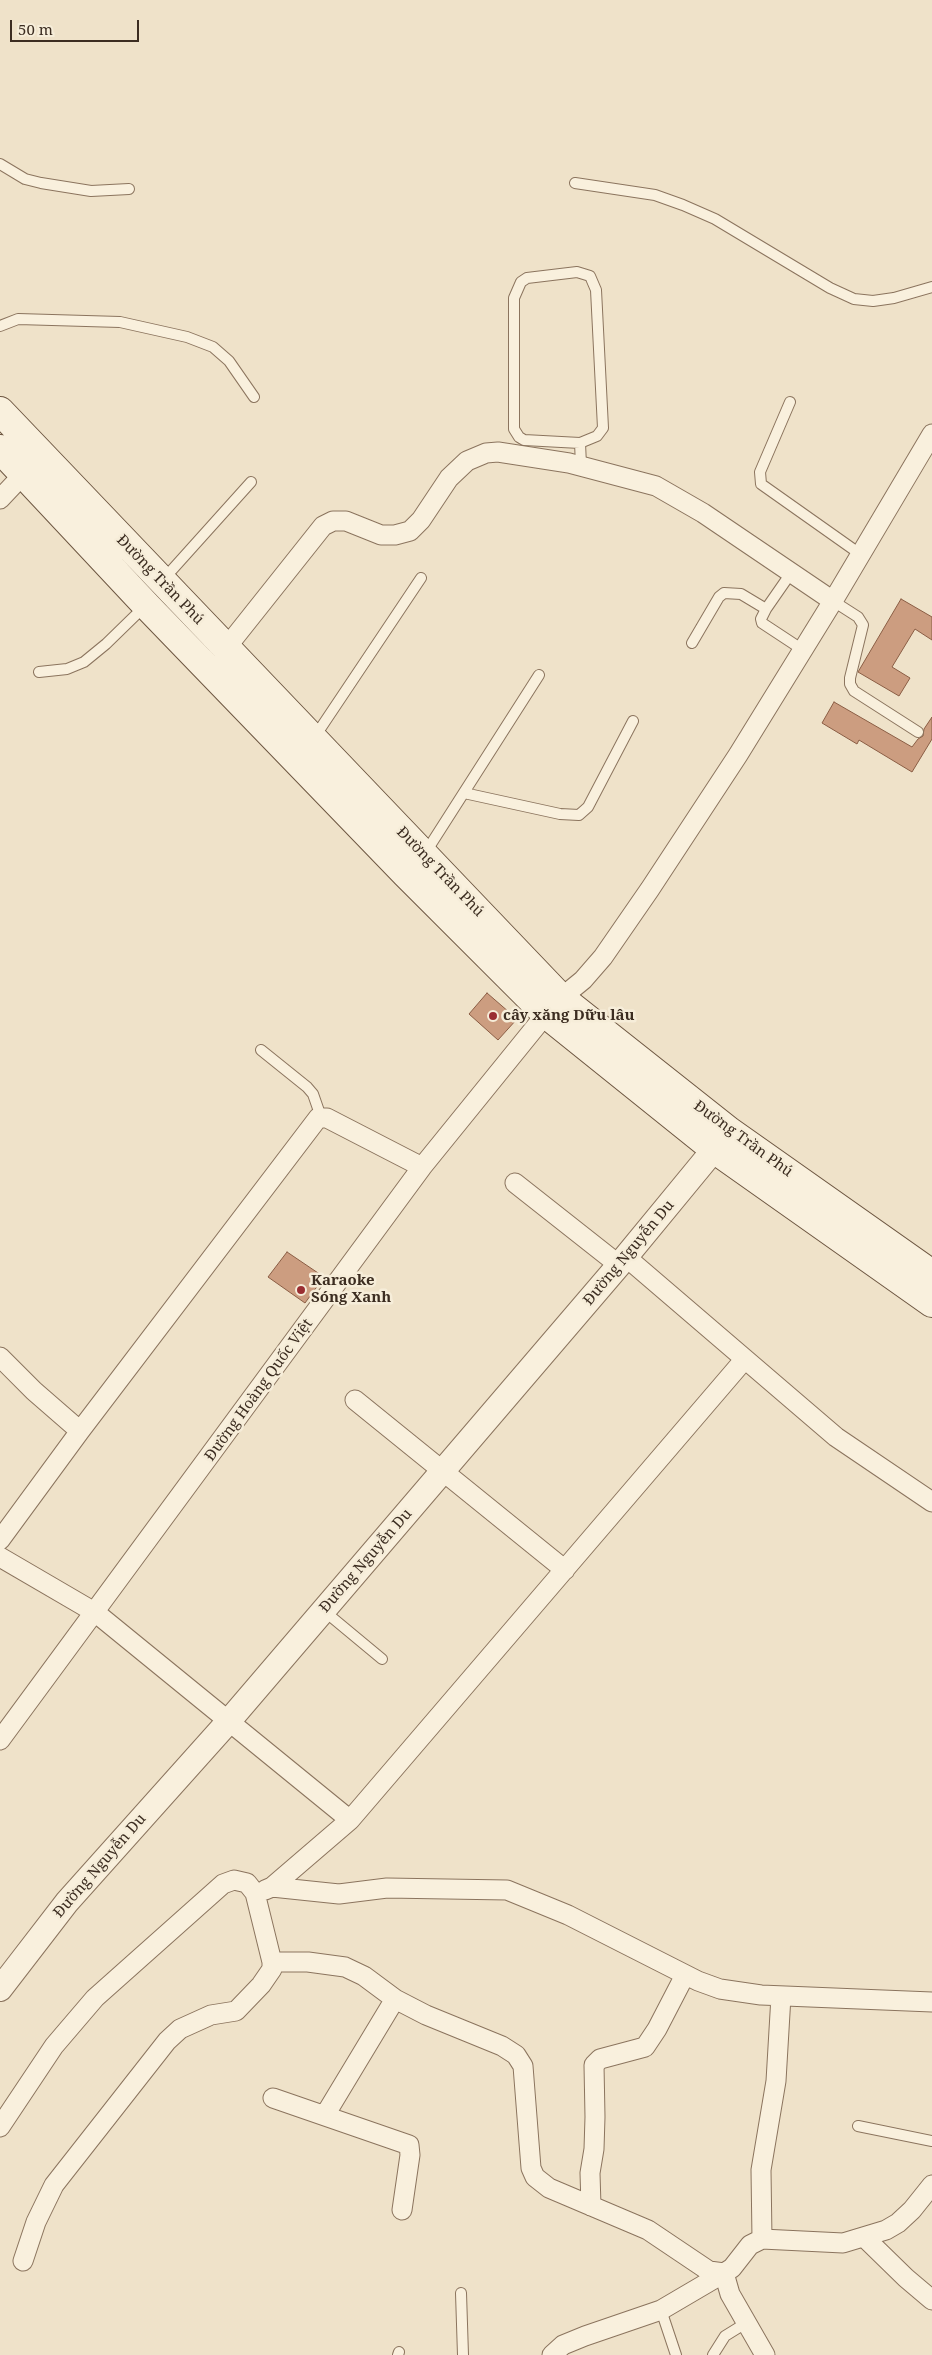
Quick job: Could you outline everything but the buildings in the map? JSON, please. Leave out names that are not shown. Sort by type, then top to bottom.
[{"type":"main road","name":"Đường Trần Phú","points":[[0,411],[32,465],[146,605],[406,874],[554,1006],[722,1140],[932,1303]]},
{"type":"main road","name":"Đường Trần Phú","points":[[0,449],[32,465],[162,581],[424,856],[554,1006]]},
{"type":"main road","name":"Đường Trần Phú","points":[[722,1140],[932,1274]]},
{"type":"street","name":"Đường Hoàng Quốc Việt","points":[[3,1730],[96,1613],[422,1167],[554,1006],[583,980],[650,889],[803,650],[932,434]]},
{"type":"street","points":[[226,648],[323,526],[332,521],[346,521],[382,535],[395,535],[410,530],[421,520],[450,478],[467,461],[498,452],[581,466],[640,481],[676,496],[833,601]]},
{"type":"street","points":[[0,499],[32,465]]},
{"type":"street","points":[[0,1540],[308,1129],[321,1117],[327,1118],[422,1167]]},
{"type":"street","name":"Đường Nguyễn Du","points":[[0,1989],[67,1902],[228,1722],[622,1261],[722,1140]]},
{"type":"street","points":[[516,1183],[622,1261],[836,1436],[932,1502]]},
{"type":"street","points":[[0,1358],[34,1392],[80,1431]]},
{"type":"street","points":[[263,1890],[350,1820],[744,1360]]},
{"type":"street","points":[[355,1400],[565,1570]]},
{"type":"street","points":[[0,1557],[96,1613],[350,1820]]},
{"type":"street","points":[[0,2127],[54,2046],[95,1998],[223,1884],[234,1880],[263,1890],[339,1894],[387,1888],[507,1890],[568,1914],[685,1974],[720,1989],[781,1996],[932,2002]]},
{"type":"street","points":[[23,2261],[36,2222],[54,2185],[167,2041],[180,2028],[212,2015],[236,2012],[261,1985],[272,1969],[263,1890]]},
{"type":"street","points":[[272,1962],[308,1962],[345,1967],[364,1976],[395,1999],[426,2015],[502,2046],[516,2055],[523,2066],[525,2078],[531,2168],[535,2176],[549,2188],[648,2230],[699,2265],[710,2271],[724,2274]]},
{"type":"street","points":[[591,2206],[590,2173],[594,2149],[595,2117],[594,2065],[600,2058],[645,2047],[657,2029],[685,1974]]},
{"type":"street","points":[[762,2239],[761,2170],[776,2081],[781,1996]]},
{"type":"street","points":[[325,2115],[395,1999]]},
{"type":"street","points":[[272,2098],[325,2115],[378,2136],[409,2145],[410,2155],[402,2210]]},
{"type":"street","points":[[552,2355],[563,2346],[585,2336],[661,2310],[724,2274],[732,2268],[750,2244],[762,2239],[843,2243],[865,2238],[898,2223],[932,2185]]},
{"type":"street","points":[[865,2238],[906,2278],[932,2300]]},
{"type":"street","points":[[724,2274],[730,2294],[765,2355]]},
{"type":"lane","points":[[0,164],[24,179],[41,183],[91,190],[129,189]]},
{"type":"lane","points":[[575,184],[655,195],[683,205],[714,220],[830,288],[854,299],[873,301],[894,298],[932,287]]},
{"type":"lane","points":[[581,272],[590,276],[596,290],[603,428],[598,436],[580,443],[531,442],[519,437],[515,432],[514,298],[521,282],[527,278],[581,272]]},
{"type":"lane","points":[[0,326],[18,319],[120,322],[186,337],[213,347],[219,352],[229,361],[254,397]]},
{"type":"lane","points":[[790,402],[759,475],[761,484],[860,554]]},
{"type":"lane","points":[[580,443],[581,466]]},
{"type":"lane","points":[[162,581],[251,482]]},
{"type":"lane","points":[[791,573],[761,619],[762,623],[803,650]]},
{"type":"lane","points":[[314,739],[421,578]]},
{"type":"lane","points":[[692,643],[719,597],[724,593],[741,594],[766,609]]},
{"type":"lane","points":[[833,601],[864,624],[850,678],[850,684],[854,691],[918,732]]},
{"type":"lane","points":[[39,672],[67,669],[84,662],[106,644],[146,605]]},
{"type":"lane","points":[[424,856],[539,675]]},
{"type":"lane","points":[[464,793],[560,814],[579,815],[588,806],[633,721]]},
{"type":"lane","points":[[261,1050],[302,1082],[312,1094],[321,1117]]},
{"type":"lane","points":[[323,1610],[382,1659]]},
{"type":"lane","points":[[858,2126],[932,2141]]},
{"type":"lane","points":[[461,2293],[463,2355]]},
{"type":"lane","points":[[661,2310],[676,2355]]},
{"type":"lane","points":[[713,2355],[725,2336],[746,2323]]},
{"type":"place","name":"cây xăng Dữu lâu","points":[[493,1016]]},
{"type":"place","name":"Karaoke Sóng Xanh","points":[[301,1290]]}]
